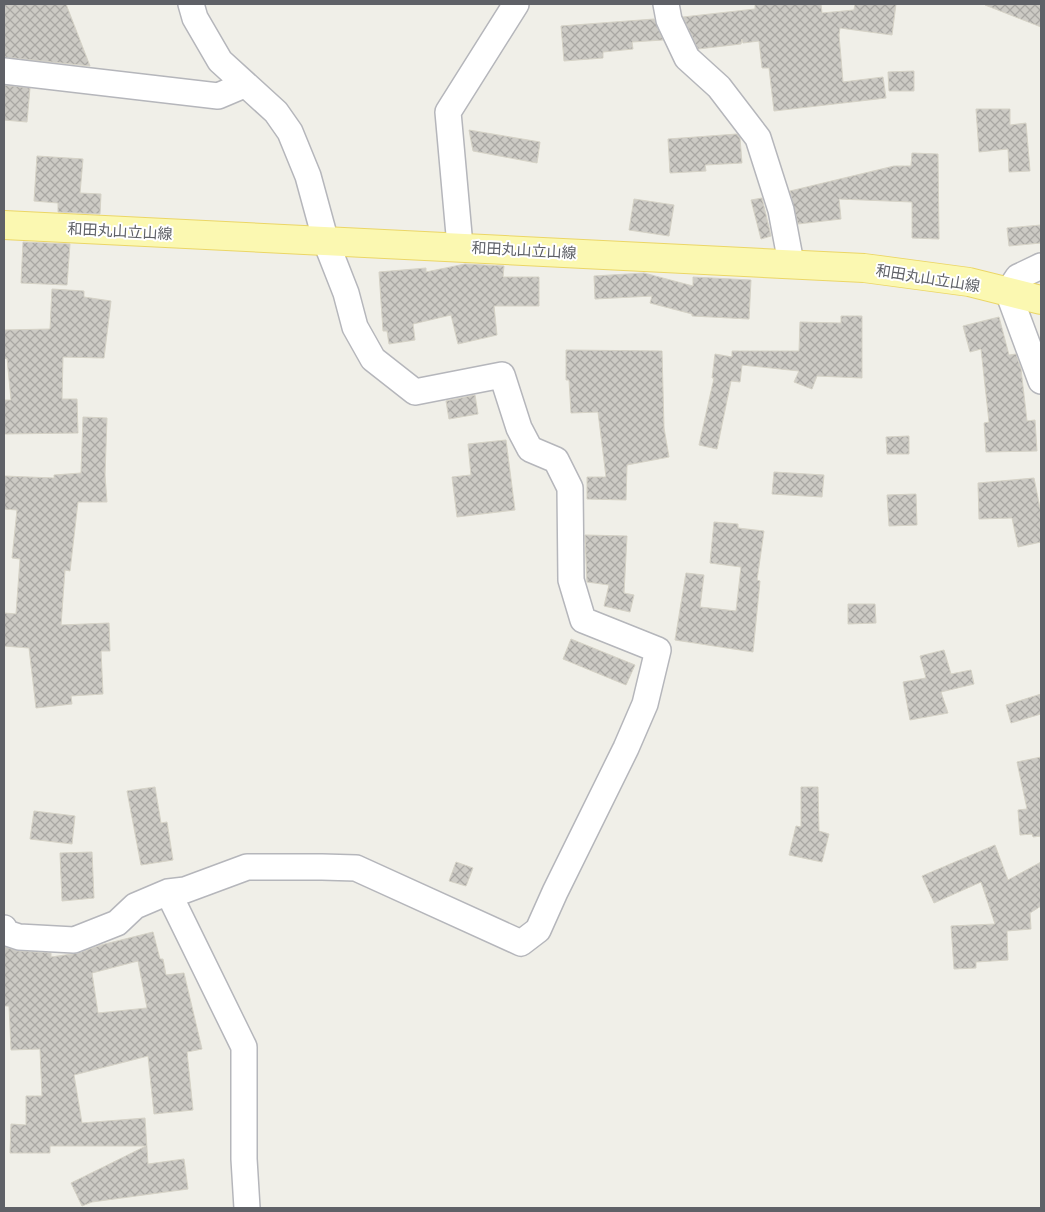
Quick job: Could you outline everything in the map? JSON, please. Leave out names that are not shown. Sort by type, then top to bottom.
[{"type":"main road","name":"和田丸山立山線","points":[[4,225],[326,242],[460,246],[864,268],[927,276],[1041,300]]},
{"type":"street","points":[[4,928],[7,933],[19,937],[74,940],[117,923],[135,906],[168,892],[184,890],[248,867],[356,868],[521,943],[538,930],[626,748],[645,704],[658,650],[583,620],[571,580],[570,488],[556,460],[530,449],[519,428],[502,374],[415,392],[373,359],[355,328],[346,293],[326,242],[308,176],[290,132],[276,112],[244,85],[220,61],[195,18],[191,4]]},
{"type":"street","points":[[460,246],[448,112],[516,4]]},
{"type":"street","points":[[666,4],[669,20],[687,58],[718,87],[758,138],[781,210],[791,263]]},
{"type":"street","points":[[4,71],[218,96],[244,85]]},
{"type":"street","points":[[1041,266],[1018,277],[1008,292],[1041,381]]},
{"type":"street","points":[[168,892],[244,1047],[244,1159],[247,1208]]},
{"type":"building","points":[[4,4],[66,4],[90,66],[4,57]]},
{"type":"building","points":[[755,4],[821,4],[822,13],[854,10],[855,4],[896,4],[892,35],[840,28],[839,35],[843,82],[883,77],[886,98],[774,111],[769,68],[762,68],[759,41],[743,43],[742,39],[741,44],[698,49],[683,17],[755,9]]},
{"type":"building","points":[[1041,4],[1041,27],[985,5]]},
{"type":"building","points":[[654,19],[663,40],[632,42],[633,49],[603,52],[603,58],[564,61],[561,26]]},
{"type":"building","points":[[914,71],[914,91],[889,91],[888,72]]},
{"type":"building","points":[[4,85],[30,88],[27,122],[4,120]]},
{"type":"building","points":[[976,109],[1010,109],[1010,125],[1026,123],[1030,171],[1009,172],[1008,149],[979,152]]},
{"type":"building","points":[[469,130],[540,142],[537,163],[473,151]]},
{"type":"building","points":[[737,134],[740,138],[742,163],[705,165],[706,171],[670,173],[668,139]]},
{"type":"building","points":[[912,153],[938,154],[939,239],[912,238],[912,202],[839,199],[841,219],[798,224],[790,191],[894,166],[911,166]]},
{"type":"building","points":[[37,156],[83,159],[80,193],[101,194],[100,214],[58,212],[58,203],[34,201]]},
{"type":"building","points":[[762,198],[771,236],[761,239],[751,200]]},
{"type":"building","points":[[634,199],[674,205],[669,236],[629,230]]},
{"type":"building","points":[[1041,225],[1041,243],[1009,246],[1007,228]]},
{"type":"building","points":[[23,242],[70,244],[67,285],[21,283]]},
{"type":"building","points":[[465,264],[504,266],[503,277],[539,277],[539,306],[494,306],[497,335],[458,344],[451,315],[413,324],[415,340],[389,344],[387,331],[383,331],[379,272],[426,268],[426,272]]},
{"type":"building","points":[[644,273],[693,286],[693,277],[751,280],[749,319],[692,316],[692,314],[650,303],[652,296],[595,299],[594,276]]},
{"type":"building","points":[[52,289],[84,291],[84,297],[111,301],[104,358],[63,357],[62,399],[77,399],[78,433],[4,434],[4,400],[11,400],[7,358],[4,359],[4,330],[50,329]]},
{"type":"building","points":[[841,316],[862,316],[862,378],[817,376],[812,389],[794,382],[799,371],[742,365],[740,382],[731,381],[717,449],[699,445],[714,378],[712,378],[715,354],[732,357],[732,351],[799,351],[800,322],[841,323]]},
{"type":"building","points":[[999,317],[1009,355],[1016,354],[1021,369],[1027,421],[1035,420],[1037,451],[986,452],[984,423],[989,422],[981,349],[970,352],[963,326]]},
{"type":"building","points":[[566,350],[662,351],[664,428],[669,457],[627,465],[626,500],[587,499],[587,477],[606,477],[598,412],[571,413],[569,380],[566,380]]},
{"type":"building","points":[[475,395],[478,414],[449,419],[446,401]]},
{"type":"building","points":[[83,417],[107,418],[105,475],[107,502],[78,502],[70,571],[65,570],[61,625],[109,623],[110,651],[101,651],[103,694],[71,696],[72,704],[36,708],[29,648],[4,646],[4,613],[16,614],[20,559],[12,558],[17,510],[4,509],[4,476],[54,478],[54,475],[81,473]]},
{"type":"building","points":[[909,436],[909,454],[887,454],[886,437]]},
{"type":"building","points":[[506,440],[515,510],[457,517],[452,477],[471,475],[468,444]]},
{"type":"building","points":[[774,472],[824,475],[822,497],[772,494]]},
{"type":"building","points":[[1034,478],[1041,513],[1041,542],[1018,547],[1012,518],[979,519],[978,483]]},
{"type":"building","points":[[916,494],[917,525],[889,526],[887,495]]},
{"type":"building","points":[[714,522],[738,524],[738,528],[764,531],[757,580],[760,581],[753,652],[675,640],[686,573],[704,575],[700,607],[736,611],[741,567],[710,563]]},
{"type":"building","points":[[585,535],[627,536],[624,593],[634,595],[630,612],[604,606],[609,585],[587,582]]},
{"type":"building","points":[[848,604],[875,604],[876,623],[848,624]]},
{"type":"building","points":[[571,639],[635,665],[626,685],[563,659]]},
{"type":"building","points":[[944,650],[951,674],[971,670],[974,684],[941,692],[948,713],[910,720],[903,682],[926,678],[920,656]]},
{"type":"building","points":[[1041,694],[1041,714],[1011,723],[1006,705]]},
{"type":"building","points":[[1041,757],[1041,836],[1033,837],[1032,834],[1020,835],[1018,810],[1027,809],[1017,762]]},
{"type":"building","points":[[155,787],[161,823],[167,822],[173,860],[141,865],[127,791]]},
{"type":"building","points":[[801,787],[818,787],[819,831],[829,834],[822,862],[789,855],[796,826],[801,827]]},
{"type":"building","points":[[34,811],[75,816],[72,844],[30,839]]},
{"type":"building","points":[[995,845],[1008,880],[1041,862],[1041,906],[1030,913],[1031,929],[1007,931],[1008,960],[976,962],[976,968],[954,969],[951,926],[995,924],[981,882],[934,903],[922,876]]},
{"type":"building","points":[[92,852],[94,898],[62,901],[60,853]]},
{"type":"building","points":[[456,862],[473,868],[466,886],[449,881]]},
{"type":"building","points":[[153,932],[160,959],[163,959],[166,975],[184,973],[202,1049],[187,1052],[193,1110],[154,1114],[148,1056],[74,1075],[82,1123],[145,1118],[148,1164],[184,1159],[188,1189],[92,1202],[82,1206],[71,1183],[146,1146],[50,1146],[50,1153],[10,1153],[11,1124],[26,1125],[26,1096],[42,1096],[40,1049],[11,1050],[9,1006],[4,1006],[4,947],[18,951],[51,953],[51,957],[79,953],[101,945]],"holes":[[[138,961],[147,1008],[98,1013],[92,973]]]}]
